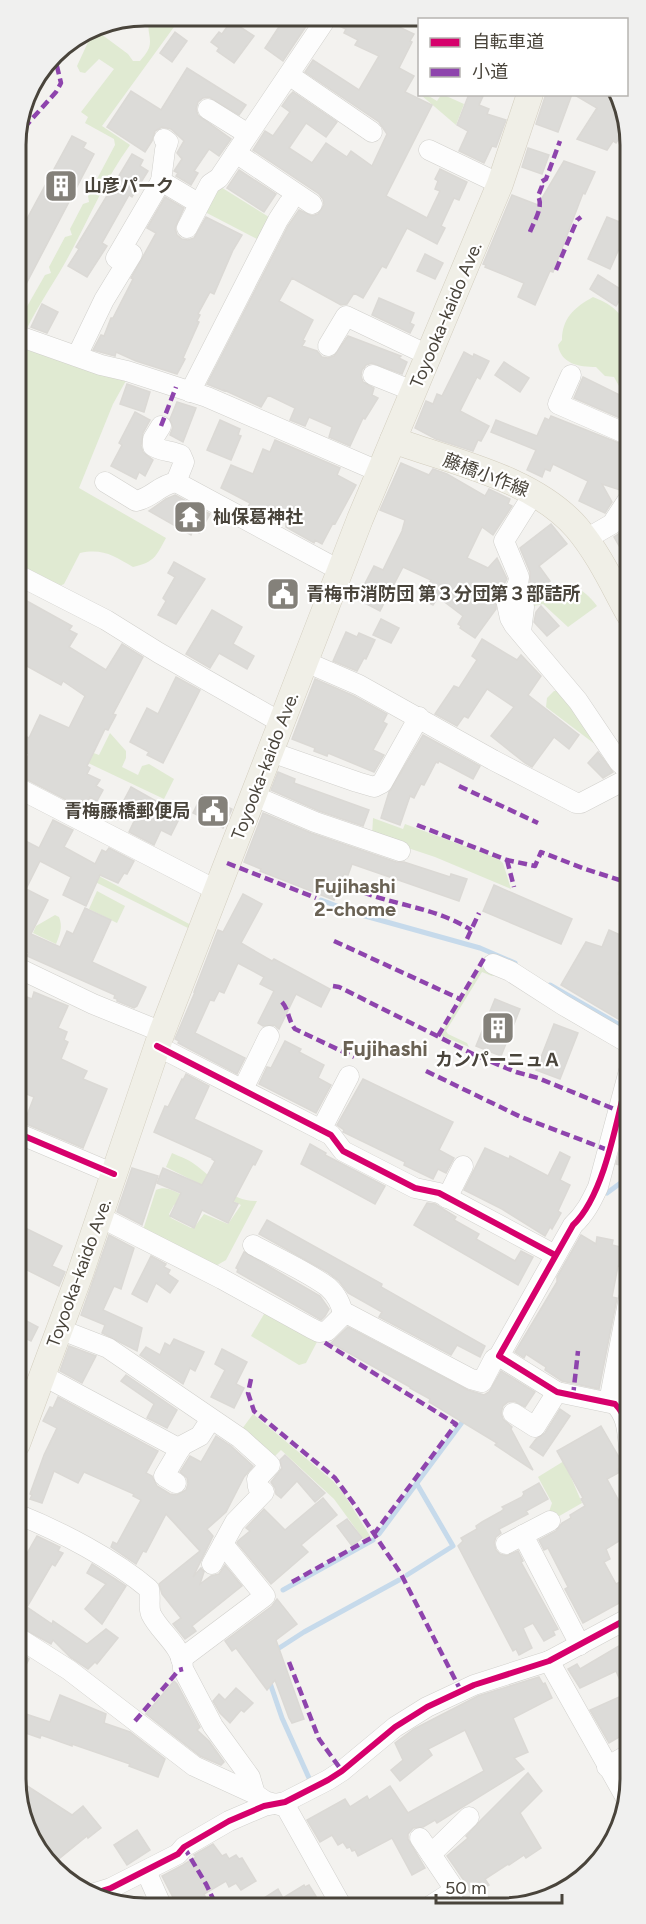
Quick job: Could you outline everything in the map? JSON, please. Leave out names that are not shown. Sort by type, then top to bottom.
[{"type":"main road","name":"Toyooka-kaido Ave.","points":[[26,1419],[100,1216],[160,1039],[216,890],[340,571],[500,184],[529,96]]},
{"type":"main road","name":"藤橋小作線","points":[[393,440],[501,478],[534,493],[560,512],[586,539],[621,600]]},
{"type":"street","points":[[187,228],[198,203],[210,184],[219,178],[321,26]]},
{"type":"street","points":[[289,75],[361,131]]},
{"type":"street","points":[[208,109],[248,134]]},
{"type":"street","points":[[77,356],[104,300],[121,249],[161,181],[168,141],[164,139]]},
{"type":"street","points":[[429,150],[500,184]]},
{"type":"street","points":[[236,153],[312,204]]},
{"type":"street","points":[[161,181],[198,203]]},
{"type":"street","points":[[190,392],[247,266],[289,203]]},
{"type":"street","points":[[328,346],[346,316],[429,356]]},
{"type":"street","points":[[26,338],[101,365],[207,397],[380,472]]},
{"type":"street","points":[[571,375],[558,404],[621,431]]},
{"type":"street","points":[[378,381],[413,392]]},
{"type":"street","points":[[160,426],[153,440],[153,446],[181,454],[184,462],[176,482]]},
{"type":"street","points":[[105,482],[136,501],[149,498],[159,487],[176,482],[340,571]]},
{"type":"street","points":[[534,493],[504,541],[519,577],[518,585],[509,598],[507,610],[514,626],[578,701],[621,763]]},
{"type":"street","points":[[586,539],[608,528],[621,510]]},
{"type":"street","points":[[26,579],[106,620],[282,723]]},
{"type":"street","points":[[306,662],[403,699],[419,717],[493,760],[576,803],[581,803],[621,782]]},
{"type":"street","points":[[271,752],[374,787],[382,783],[419,717]]},
{"type":"street","points":[[26,792],[216,890]]},
{"type":"street","points":[[254,796],[332,836],[400,851]]},
{"type":"street","points":[[493,964],[510,971],[531,994],[620,1039]]},
{"type":"street","points":[[26,972],[160,1039],[243,1089],[321,1130],[335,1139],[343,1151],[415,1188],[438,1193],[555,1255]]},
{"type":"street","points":[[243,1089],[269,1036]]},
{"type":"street","points":[[321,1130],[349,1076]]},
{"type":"street","points":[[100,1216],[319,1332],[327,1331],[343,1316],[352,1316],[471,1379],[482,1382],[573,1225],[591,1203],[598,1187],[620,1103]]},
{"type":"street","points":[[26,1137],[114,1174]]},
{"type":"street","points":[[447,1198],[463,1166]]},
{"type":"street","points":[[253,1245],[327,1287],[342,1307],[343,1316]]},
{"type":"street","points":[[59,1329],[108,1348],[240,1438],[270,1465],[257,1479],[258,1487],[266,1495],[235,1522],[212,1564]]},
{"type":"street","points":[[609,1402],[620,1350]]},
{"type":"street","points":[[499,1356],[556,1392],[609,1402],[615,1404],[620,1411]]},
{"type":"street","points":[[42,1375],[180,1449]]},
{"type":"street","points":[[513,1413],[535,1427],[556,1392]]},
{"type":"street","points":[[176,1483],[164,1476],[183,1445],[200,1436],[211,1419]]},
{"type":"street","points":[[26,1518],[93,1552],[132,1575],[149,1589],[150,1612],[175,1646],[182,1659],[183,1669],[213,1726],[250,1777],[255,1794]]},
{"type":"street","points":[[549,1521],[514,1540],[580,1645]]},
{"type":"street","points":[[182,1659],[265,1596],[223,1544]]},
{"type":"street","points":[[102,1890],[178,1854],[184,1847],[229,1821],[264,1806],[293,1799],[342,1771],[395,1727],[434,1703],[474,1685],[549,1661],[620,1623]]},
{"type":"street","points":[[26,1643],[69,1671],[194,1766],[286,1808],[337,1898]]},
{"type":"street","points":[[549,1661],[620,1788]]},
{"type":"street","points":[[608,1767],[620,1760]]},
{"type":"street","points":[[442,1898],[455,1890],[425,1846],[469,1817]]},
{"type":"street","points":[[146,1871],[158,1898]]},
{"type":"green space","points":[[175,26],[102,126],[130,145],[106,183],[67,260],[26,330],[26,308],[45,275],[51,273],[49,267],[65,237],[72,235],[70,229],[83,204],[89,202],[88,196],[115,145],[114,139],[85,123],[88,117],[81,112],[114,69],[99,59],[85,73],[80,72],[77,66],[89,40],[101,34],[128,54],[133,61],[140,61],[149,48],[148,27]]},
{"type":"green space","points":[[422,96],[429,96],[437,101],[440,96],[446,96],[464,104],[456,125]]},
{"type":"green space","points":[[216,184],[272,219],[261,241],[203,211]]},
{"type":"green space","points":[[593,297],[615,309],[621,317],[621,387],[614,377],[605,376],[596,367],[572,363],[560,351],[558,345],[562,340],[564,325],[575,309]]},
{"type":"green space","points":[[26,345],[128,377],[113,404],[79,488],[166,538],[157,554],[150,560],[133,567],[102,552],[80,553],[64,584],[53,589],[26,575]]},
{"type":"green space","points":[[527,583],[534,592],[559,586],[572,587],[583,592],[597,606],[568,627],[543,604],[529,607]]},
{"type":"green space","points":[[554,691],[565,691],[600,748],[546,707],[547,698]]},
{"type":"green space","points":[[110,733],[126,751],[122,767],[138,775],[142,766],[149,764],[174,779],[164,799],[86,762],[91,752],[99,755]]},
{"type":"green space","points":[[373,818],[403,829],[405,824],[497,858],[503,863],[511,889],[435,857],[372,836]]},
{"type":"green space","points":[[78,865],[193,926],[192,930],[75,872]]},
{"type":"green space","points":[[97,891],[125,906],[117,923],[89,909]]},
{"type":"green space","points":[[55,915],[59,917],[61,924],[56,944],[33,933],[36,926]]},
{"type":"green space","points":[[481,967],[497,974],[492,976],[482,972],[446,1031],[467,1043],[469,1047],[440,1035]]},
{"type":"green space","points":[[172,1153],[194,1164],[224,1189],[239,1198],[257,1201],[226,1260],[214,1267],[143,1230],[156,1190],[163,1188],[185,1196],[180,1203],[174,1205],[169,1214],[171,1218],[191,1228],[204,1214],[228,1224],[241,1205],[166,1167]]},
{"type":"green space","points":[[267,1309],[318,1340],[306,1363],[299,1365],[251,1336]]},
{"type":"green space","points":[[253,1414],[333,1481],[344,1494],[370,1536],[364,1540],[334,1499],[281,1450],[270,1461],[239,1433]]},
{"type":"green space","points":[[564,1461],[582,1503],[554,1519],[548,1515],[552,1503],[538,1477]]},
{"type":"building","points":[[228,26],[239,26],[254,36],[234,63],[217,51],[219,48],[211,42],[219,32],[222,34]]},
{"type":"building","points":[[279,26],[306,26],[283,61],[265,48]]},
{"type":"building","points":[[339,26],[387,26],[391,28],[397,26],[414,34],[399,68],[414,76],[405,92],[432,105],[386,196],[427,218],[440,191],[435,189],[438,181],[435,179],[440,169],[467,182],[459,200],[454,198],[441,226],[445,228],[437,244],[407,228],[386,268],[382,266],[363,298],[354,293],[347,304],[341,305],[292,278],[279,301],[313,320],[302,346],[317,351],[322,357],[334,356],[348,336],[401,356],[399,358],[407,362],[402,374],[372,363],[366,365],[362,370],[363,382],[374,388],[372,395],[378,398],[365,419],[363,418],[350,446],[329,437],[332,427],[309,417],[305,426],[290,420],[295,408],[268,395],[261,407],[207,384],[288,226],[299,210],[312,216],[318,214],[324,205],[319,194],[253,150],[265,131],[273,136],[290,112],[282,106],[289,96],[293,92],[337,122],[326,137],[306,123],[289,148],[312,163],[326,143],[347,157],[351,151],[372,166],[387,134],[379,122],[305,72],[313,60],[359,90],[379,56],[355,45],[358,40],[344,33],[346,29]]},
{"type":"building","points":[[175,32],[187,41],[172,62],[160,53]]},
{"type":"building","points":[[187,68],[246,105],[239,115],[209,97],[198,102],[196,109],[198,115],[231,139],[219,156],[209,149],[194,171],[198,173],[191,185],[176,176],[178,173],[174,171],[182,159],[177,153],[184,141],[171,129],[162,127],[155,131],[145,152],[107,127],[131,91],[161,110]]},
{"type":"building","points":[[468,96],[483,96],[479,105],[489,109],[487,114],[506,120],[496,147],[492,146],[484,163],[459,151],[468,131],[457,125]]},
{"type":"building","points":[[545,96],[571,96],[558,132],[536,124]]},
{"type":"building","points":[[576,96],[607,96],[611,99],[620,137],[616,143],[613,141],[607,150],[577,139],[597,108]]},
{"type":"building","name":"山彦パーク","points":[[72,136],[86,143],[83,148],[94,154],[26,284],[26,221]]},
{"type":"building","points":[[528,148],[549,155],[542,174],[522,167]]},
{"type":"building","points":[[132,154],[143,160],[140,166],[148,171],[132,197],[129,195],[102,243],[107,246],[87,277],[68,266],[79,249],[76,247]]},
{"type":"building","points":[[564,161],[595,172],[585,194],[583,193],[553,272],[550,271],[535,305],[518,297],[524,283],[485,267],[486,265],[483,264],[512,195],[538,205]]},
{"type":"building","points":[[239,170],[276,194],[264,212],[227,188]]},
{"type":"building","points":[[165,197],[184,208],[175,228],[177,235],[182,239],[194,238],[206,217],[242,235],[214,294],[210,292],[198,314],[200,315],[197,321],[199,322],[177,374],[116,352],[115,356],[93,350],[101,335],[104,336],[111,318],[133,279],[131,278],[156,233],[147,228]]},
{"type":"building","points":[[607,217],[621,223],[621,244],[610,269],[588,259]]},
{"type":"building","points":[[425,254],[443,263],[435,279],[417,271]]},
{"type":"building","points":[[598,275],[621,289],[621,298],[616,306],[590,289]]},
{"type":"building","points":[[379,298],[414,313],[410,323],[414,325],[410,333],[372,315]]},
{"type":"building","points":[[42,304],[58,312],[47,333],[31,327]]},
{"type":"building","points":[[464,352],[489,361],[480,379],[477,377],[460,411],[489,426],[473,451],[436,439],[415,428],[426,401],[433,404],[437,394],[442,396]]},
{"type":"building","points":[[504,362],[529,378],[520,392],[495,375]]},
{"type":"building","points":[[583,377],[621,396],[621,416],[620,418],[574,398]]},
{"type":"building","points":[[127,384],[150,392],[144,412],[120,404]]},
{"type":"building","points":[[177,402],[196,408],[183,442],[170,435],[173,427],[170,419]]},
{"type":"building","points":[[135,412],[150,420],[143,433],[141,446],[143,452],[153,460],[145,476],[139,472],[136,479],[111,466],[122,445],[119,443]]},
{"type":"building","points":[[551,416],[621,444],[621,489],[602,484],[612,502],[605,513],[579,501],[588,481],[553,464],[550,471],[545,469],[542,477],[527,470],[536,450],[491,432],[496,420],[537,436],[545,418],[549,420]]},
{"type":"building","points":[[220,420],[240,429],[238,435],[241,436],[231,460],[207,450]]},
{"type":"building","points":[[275,440],[340,468],[337,475],[356,485],[322,544],[315,540],[314,543],[286,527],[286,522],[262,509],[259,513],[248,507],[250,503],[221,488],[231,465],[253,474],[263,449],[270,452]]},
{"type":"building","points":[[401,463],[429,475],[433,469],[447,474],[485,496],[489,489],[510,499],[508,504],[512,506],[493,535],[482,527],[467,558],[488,568],[497,558],[507,579],[496,598],[496,609],[475,638],[460,628],[458,624],[463,616],[438,597],[433,605],[421,599],[431,580],[403,567],[380,611],[357,599],[374,566],[383,570],[402,531],[405,520],[380,510]]},
{"type":"building","name":"杣保葛神社","points":[[175,495],[210,514],[199,533],[193,530],[191,535],[149,511]]},
{"type":"building","points":[[551,524],[567,544],[539,566],[550,581],[537,591],[530,583],[530,572],[520,548]]},
{"type":"building","points":[[621,532],[621,549],[614,537]]},
{"type":"building","points":[[174,562],[205,579],[176,624],[158,615],[166,601],[163,598],[175,577],[168,573]]},
{"type":"building","points":[[26,601],[72,626],[69,630],[77,634],[69,647],[106,670],[122,644],[143,657],[113,714],[116,715],[108,730],[105,729],[87,766],[90,768],[87,774],[100,780],[96,786],[103,790],[97,801],[90,797],[84,809],[26,779],[26,760],[29,754],[26,753],[26,737],[29,738],[40,715],[69,728],[85,696],[63,681],[61,685],[26,666]]},
{"type":"building","points":[[541,606],[559,626],[547,636],[534,622],[536,612]]},
{"type":"building","points":[[212,610],[242,627],[233,644],[254,656],[247,669],[219,653],[210,668],[186,654]]},
{"type":"building","points":[[381,619],[399,628],[391,643],[373,635]]},
{"type":"building","points":[[346,632],[357,637],[359,633],[375,640],[357,671],[333,661]]},
{"type":"building","points":[[482,639],[517,660],[521,655],[541,676],[528,695],[579,735],[569,749],[554,737],[532,767],[525,763],[491,736],[514,707],[487,689],[468,718],[464,716],[457,726],[435,714],[454,686],[459,688],[477,660],[472,656]]},
{"type":"building","points":[[176,677],[200,690],[163,763],[147,755],[149,752],[130,742],[147,708],[158,714]]},
{"type":"building","points":[[315,679],[387,714],[383,722],[387,724],[373,750],[384,755],[374,772],[328,753],[327,756],[314,751],[315,748],[292,739]]},
{"type":"building","points":[[423,735],[480,766],[473,779],[439,761],[436,762],[424,785],[421,784],[414,798],[410,796],[400,825],[381,818],[389,792]]},
{"type":"building","points":[[598,752],[613,772],[603,778],[588,763]]},
{"type":"building","points":[[278,772],[295,779],[294,783],[369,810],[363,826],[319,811],[271,790]]},
{"type":"building","points":[[131,787],[181,815],[171,835],[161,830],[154,845],[129,832],[137,815],[121,806]]},
{"type":"building","points":[[202,795],[232,809],[223,828],[193,813]]},
{"type":"building","points":[[263,813],[311,833],[396,862],[404,862],[450,877],[451,874],[467,879],[459,901],[352,864],[348,875],[344,874],[334,900],[260,871],[261,869],[244,862]]},
{"type":"building","points":[[53,820],[73,830],[64,847],[95,864],[102,850],[106,852],[109,848],[134,861],[127,874],[124,873],[118,883],[100,875],[86,906],[63,895],[71,877],[40,861],[26,889],[26,841],[39,848]]},
{"type":"building","points":[[494,885],[572,919],[561,944],[483,911]]},
{"type":"building","points":[[26,889],[48,900],[31,934],[60,947],[67,931],[73,934],[85,908],[111,920],[92,962],[146,987],[134,1008],[117,1001],[114,998],[115,995],[27,956],[29,953],[26,951]]},
{"type":"building","points":[[243,894],[262,904],[241,943],[330,989],[321,1007],[296,994],[279,1029],[274,1025],[263,1026],[258,1023],[274,991],[260,984],[264,977],[238,963],[224,993],[219,991],[214,1001],[210,1000],[195,1033],[245,1058],[237,1074],[178,1043],[179,1041],[175,1039],[218,930],[223,932]]},
{"type":"building","points":[[609,930],[621,935],[620,968],[618,974],[620,975],[620,1020],[561,985],[586,942],[602,947]]},
{"type":"building","points":[[34,992],[68,1006],[58,1028],[67,1032],[64,1040],[68,1042],[61,1059],[87,1071],[83,1079],[107,1089],[83,1148],[26,1124],[34,1097],[26,1094],[26,997],[32,999]]},
{"type":"building","name":"カンパーニュＡ","points":[[495,999],[520,1009],[501,1056],[476,1046]]},
{"type":"building","points":[[554,1024],[578,1033],[560,1079],[536,1070]]},
{"type":"building","points":[[285,1041],[301,1049],[299,1052],[324,1065],[318,1078],[331,1085],[316,1113],[259,1084],[267,1067],[271,1068]]},
{"type":"building","points":[[186,1074],[209,1086],[194,1119],[262,1151],[233,1202],[238,1204],[228,1223],[202,1210],[194,1228],[170,1216],[181,1193],[157,1183],[163,1168],[202,1185],[215,1161],[154,1132],[165,1106],[168,1107]]},
{"type":"building","points":[[363,1079],[453,1122],[439,1150],[454,1158],[446,1173],[438,1169],[433,1179],[404,1165],[405,1162],[343,1132],[344,1130],[337,1125]]},
{"type":"building","points":[[310,1144],[326,1153],[325,1155],[385,1186],[375,1204],[301,1164]]},
{"type":"building","points":[[485,1148],[509,1159],[510,1156],[548,1176],[560,1152],[570,1157],[560,1180],[570,1185],[558,1211],[561,1213],[545,1236],[502,1209],[464,1190]]},
{"type":"building","points":[[620,1148],[620,1165],[616,1164]]},
{"type":"building","points":[[132,1168],[158,1176],[142,1225],[117,1212]]},
{"type":"building","points":[[427,1203],[435,1204],[456,1217],[454,1220],[479,1234],[476,1239],[515,1261],[521,1251],[533,1257],[518,1285],[414,1225]]},
{"type":"building","points":[[267,1220],[382,1284],[381,1287],[485,1346],[480,1357],[457,1345],[451,1355],[379,1317],[382,1312],[348,1293],[339,1281],[327,1272],[259,1234]]},
{"type":"building","points":[[26,1228],[62,1246],[52,1266],[65,1272],[59,1286],[26,1270]]},
{"type":"building","points":[[109,1235],[134,1248],[121,1289],[114,1286],[103,1310],[142,1328],[137,1351],[102,1333],[105,1325],[81,1315]]},
{"type":"building","points":[[581,1235],[596,1244],[597,1237],[613,1240],[612,1245],[620,1247],[620,1266],[618,1266],[612,1297],[617,1298],[599,1389],[562,1381],[526,1354],[524,1358],[515,1352],[557,1282],[557,1277]]},
{"type":"building","points":[[244,1252],[320,1296],[329,1309],[325,1316],[321,1320],[237,1272],[236,1268]]},
{"type":"building","points":[[151,1256],[166,1264],[164,1267],[170,1270],[168,1274],[178,1281],[170,1293],[156,1283],[147,1302],[132,1294]]},
{"type":"building","points":[[26,1321],[38,1327],[31,1341],[26,1338]]},
{"type":"building","points":[[348,1327],[468,1390],[484,1395],[489,1392],[501,1371],[535,1392],[525,1407],[514,1401],[508,1402],[503,1406],[501,1413],[503,1419],[512,1427],[533,1470],[495,1445],[497,1443],[429,1402],[430,1399],[331,1343]]},
{"type":"building","points":[[174,1339],[204,1352],[195,1371],[190,1368],[183,1384],[140,1355],[146,1347],[160,1355],[165,1343],[170,1346]]},
{"type":"building","points":[[69,1346],[96,1356],[82,1383],[60,1371]]},
{"type":"building","points":[[222,1349],[247,1362],[236,1384],[244,1388],[234,1408],[211,1397],[225,1370],[215,1364]]},
{"type":"building","points":[[126,1375],[177,1410],[167,1428],[147,1418],[154,1404],[121,1381]]},
{"type":"building","points":[[58,1397],[158,1451],[146,1473],[152,1476],[157,1486],[170,1494],[177,1495],[186,1490],[187,1478],[180,1472],[190,1456],[201,1462],[216,1436],[253,1466],[244,1477],[226,1512],[207,1529],[213,1536],[193,1577],[201,1568],[204,1572],[200,1584],[211,1576],[219,1574],[225,1565],[242,1586],[192,1626],[196,1631],[185,1639],[173,1624],[181,1618],[162,1594],[159,1584],[200,1551],[166,1514],[146,1552],[143,1551],[136,1564],[111,1547],[113,1542],[117,1544],[141,1500],[133,1496],[134,1494],[84,1472],[78,1483],[54,1471],[42,1503],[30,1499],[44,1455],[57,1428],[43,1421]]},
{"type":"building","points":[[560,1409],[570,1416],[543,1456],[530,1447],[545,1433]]},
{"type":"building","points":[[601,1426],[620,1459],[620,1468],[618,1469],[620,1472],[607,1479],[620,1503],[620,1540],[606,1549],[610,1559],[604,1562],[616,1584],[620,1582],[620,1602],[583,1623],[565,1589],[568,1587],[548,1548],[544,1550],[539,1540],[556,1531],[562,1523],[571,1518],[570,1515],[585,1506],[581,1499],[583,1498],[557,1451]]},
{"type":"building","points":[[285,1455],[325,1493],[315,1502],[297,1481],[281,1498],[276,1494],[271,1482],[282,1468],[280,1460]]},
{"type":"building","points":[[539,1483],[548,1499],[526,1511],[528,1514],[499,1529],[501,1533],[496,1537],[494,1543],[496,1550],[506,1556],[518,1551],[523,1561],[521,1562],[558,1629],[553,1631],[555,1635],[544,1641],[533,1623],[523,1628],[532,1648],[519,1655],[516,1649],[513,1651],[458,1546],[463,1541],[461,1538],[477,1529],[476,1526],[500,1512],[504,1509],[502,1507],[522,1497],[523,1492]]},
{"type":"building","points":[[323,1498],[337,1515],[301,1545],[308,1552],[271,1584],[237,1543],[238,1541],[250,1531],[246,1528],[264,1509],[285,1530]]},
{"type":"building","points":[[347,1519],[362,1538],[352,1546],[337,1526]]},
{"type":"building","points":[[37,1536],[60,1547],[58,1551],[63,1553],[55,1566],[52,1564],[27,1607],[87,1644],[106,1629],[118,1638],[97,1664],[95,1662],[88,1669],[70,1657],[53,1640],[51,1644],[26,1630],[26,1555]]},
{"type":"building","points":[[92,1564],[126,1586],[102,1624],[85,1609],[106,1584],[87,1573]]},
{"type":"building","points":[[277,1599],[297,1624],[276,1640],[304,1719],[292,1723],[275,1680],[267,1690],[236,1648],[232,1651],[225,1641],[272,1606]]},
{"type":"building","points":[[619,1646],[620,1680],[616,1671],[580,1688],[568,1669],[577,1664],[580,1669]]},
{"type":"building","points":[[539,1677],[543,1684],[545,1683],[552,1698],[513,1718],[528,1752],[514,1758],[524,1769],[437,1823],[435,1820],[423,1827],[413,1828],[408,1834],[408,1839],[425,1868],[412,1875],[392,1838],[358,1856],[355,1850],[347,1848],[343,1842],[338,1845],[332,1835],[320,1842],[307,1820],[345,1799],[350,1807],[367,1796],[369,1800],[390,1786],[408,1813],[484,1771],[465,1730],[428,1749],[432,1755],[400,1781],[391,1770],[403,1760],[395,1743],[414,1729],[478,1696]]},
{"type":"building","points":[[174,1681],[200,1727],[197,1730],[209,1741],[224,1762],[221,1765],[200,1756],[146,1714]]},
{"type":"building","points":[[236,1688],[253,1703],[244,1712],[241,1710],[230,1723],[213,1701],[219,1694],[225,1700]]},
{"type":"building","points":[[60,1695],[106,1714],[104,1723],[130,1732],[165,1759],[158,1777],[129,1766],[130,1764],[72,1744],[72,1746],[41,1735],[40,1738],[26,1733],[26,1714],[50,1722]]},
{"type":"building","points":[[620,1697],[620,1736],[609,1743],[590,1710]]},
{"type":"building","points":[[528,1773],[542,1791],[520,1813],[541,1848],[526,1858],[524,1855],[485,1879],[489,1885],[472,1896],[447,1856],[468,1838],[466,1836]]},
{"type":"building","points":[[26,1785],[72,1815],[83,1806],[101,1828],[88,1838],[87,1836],[57,1860],[41,1839],[32,1818]]},
{"type":"building","points":[[137,1830],[150,1850],[127,1865],[114,1845]]},
{"type":"building","points":[[213,1844],[222,1856],[226,1854],[229,1859],[236,1855],[239,1859],[242,1858],[256,1881],[241,1890],[236,1883],[229,1887],[226,1881],[204,1894],[206,1898],[173,1898],[162,1876],[196,1857],[194,1855]]},
{"type":"building","points":[[304,1885],[305,1887],[309,1885],[317,1898],[283,1898]]},
{"type":"building","points":[[278,1889],[283,1898],[264,1898]]},
{"type":"waterway","points":[[321,900],[358,914],[480,948],[515,963]]},
{"type":"waterway","points":[[550,985],[620,1026]]},
{"type":"waterway","points":[[607,1193],[620,1183]]},
{"type":"waterway","points":[[379,1534],[466,1417]]},
{"type":"waterway","points":[[407,1575],[453,1546],[417,1484]]},
{"type":"waterway","points":[[283,1590],[373,1540]]},
{"type":"waterway","points":[[273,1652],[304,1632],[399,1580]]},
{"type":"waterway","points":[[269,1680],[282,1718],[309,1778]]},
{"type":"marked path","points":[[28,123],[56,92],[61,83],[56,64]]},
{"type":"marked path","points":[[530,232],[540,205],[538,196],[542,186],[541,182],[546,179],[560,141]]},
{"type":"marked path","points":[[556,270],[577,220],[581,217]]},
{"type":"marked path","points":[[161,426],[176,387]]},
{"type":"marked path","points":[[459,786],[538,823]]},
{"type":"marked path","points":[[417,825],[507,860],[535,866],[541,852],[621,880]]},
{"type":"marked path","points":[[507,860],[514,887]]},
{"type":"marked path","points":[[227,863],[316,898]]},
{"type":"marked path","points":[[339,881],[371,895],[439,915],[471,930]]},
{"type":"marked path","points":[[467,939],[479,913]]},
{"type":"marked path","points":[[334,941],[460,999]]},
{"type":"marked path","points":[[438,1036],[486,955]]},
{"type":"marked path","points":[[333,986],[477,1056],[619,1111]]},
{"type":"marked path","points":[[282,1002],[295,1029],[354,1057]]},
{"type":"marked path","points":[[426,1071],[521,1117],[608,1150]]},
{"type":"marked path","points":[[292,1582],[371,1538],[456,1424],[322,1341]]},
{"type":"marked path","points":[[573,1396],[578,1351]]},
{"type":"marked path","points":[[251,1379],[248,1393],[254,1411],[335,1478],[354,1504],[401,1574],[461,1691]]},
{"type":"marked path","points":[[289,1662],[319,1739],[342,1771]]},
{"type":"marked path","points":[[135,1721],[179,1670],[183,1669]]},
{"type":"marked path","points":[[184,1847],[213,1898]]},
{"type":"cycle path","points":[[157,1046],[331,1135],[343,1151],[415,1188],[439,1193],[555,1255]]},
{"type":"cycle path","points":[[620,1107],[609,1151],[594,1194],[573,1225],[499,1356],[557,1392],[615,1404],[620,1409]]},
{"type":"cycle path","points":[[26,1137],[114,1174]]},
{"type":"cycle path","points":[[103,1891],[178,1854],[184,1847],[229,1821],[264,1806],[285,1802],[328,1780],[395,1727],[427,1707],[474,1685],[549,1661],[620,1623]]},
{"type":"place","name":"山彦パーク","points":[[61,186]]},
{"type":"place","name":"杣保葛神社","points":[[190,517]]},
{"type":"place","name":"青梅市消防団 第３分団第３部詰所","points":[[283,594]]},
{"type":"place","name":"青梅藤橋郵便局","points":[[213,811]]},
{"type":"place","name":"カンパーニュＡ","points":[[498,1028]]},
{"type":"district","name":"Fujihashi 2-chome","points":[[355,898]]},
{"type":"district","name":"Fujihashi","points":[[385,1048]]}]
